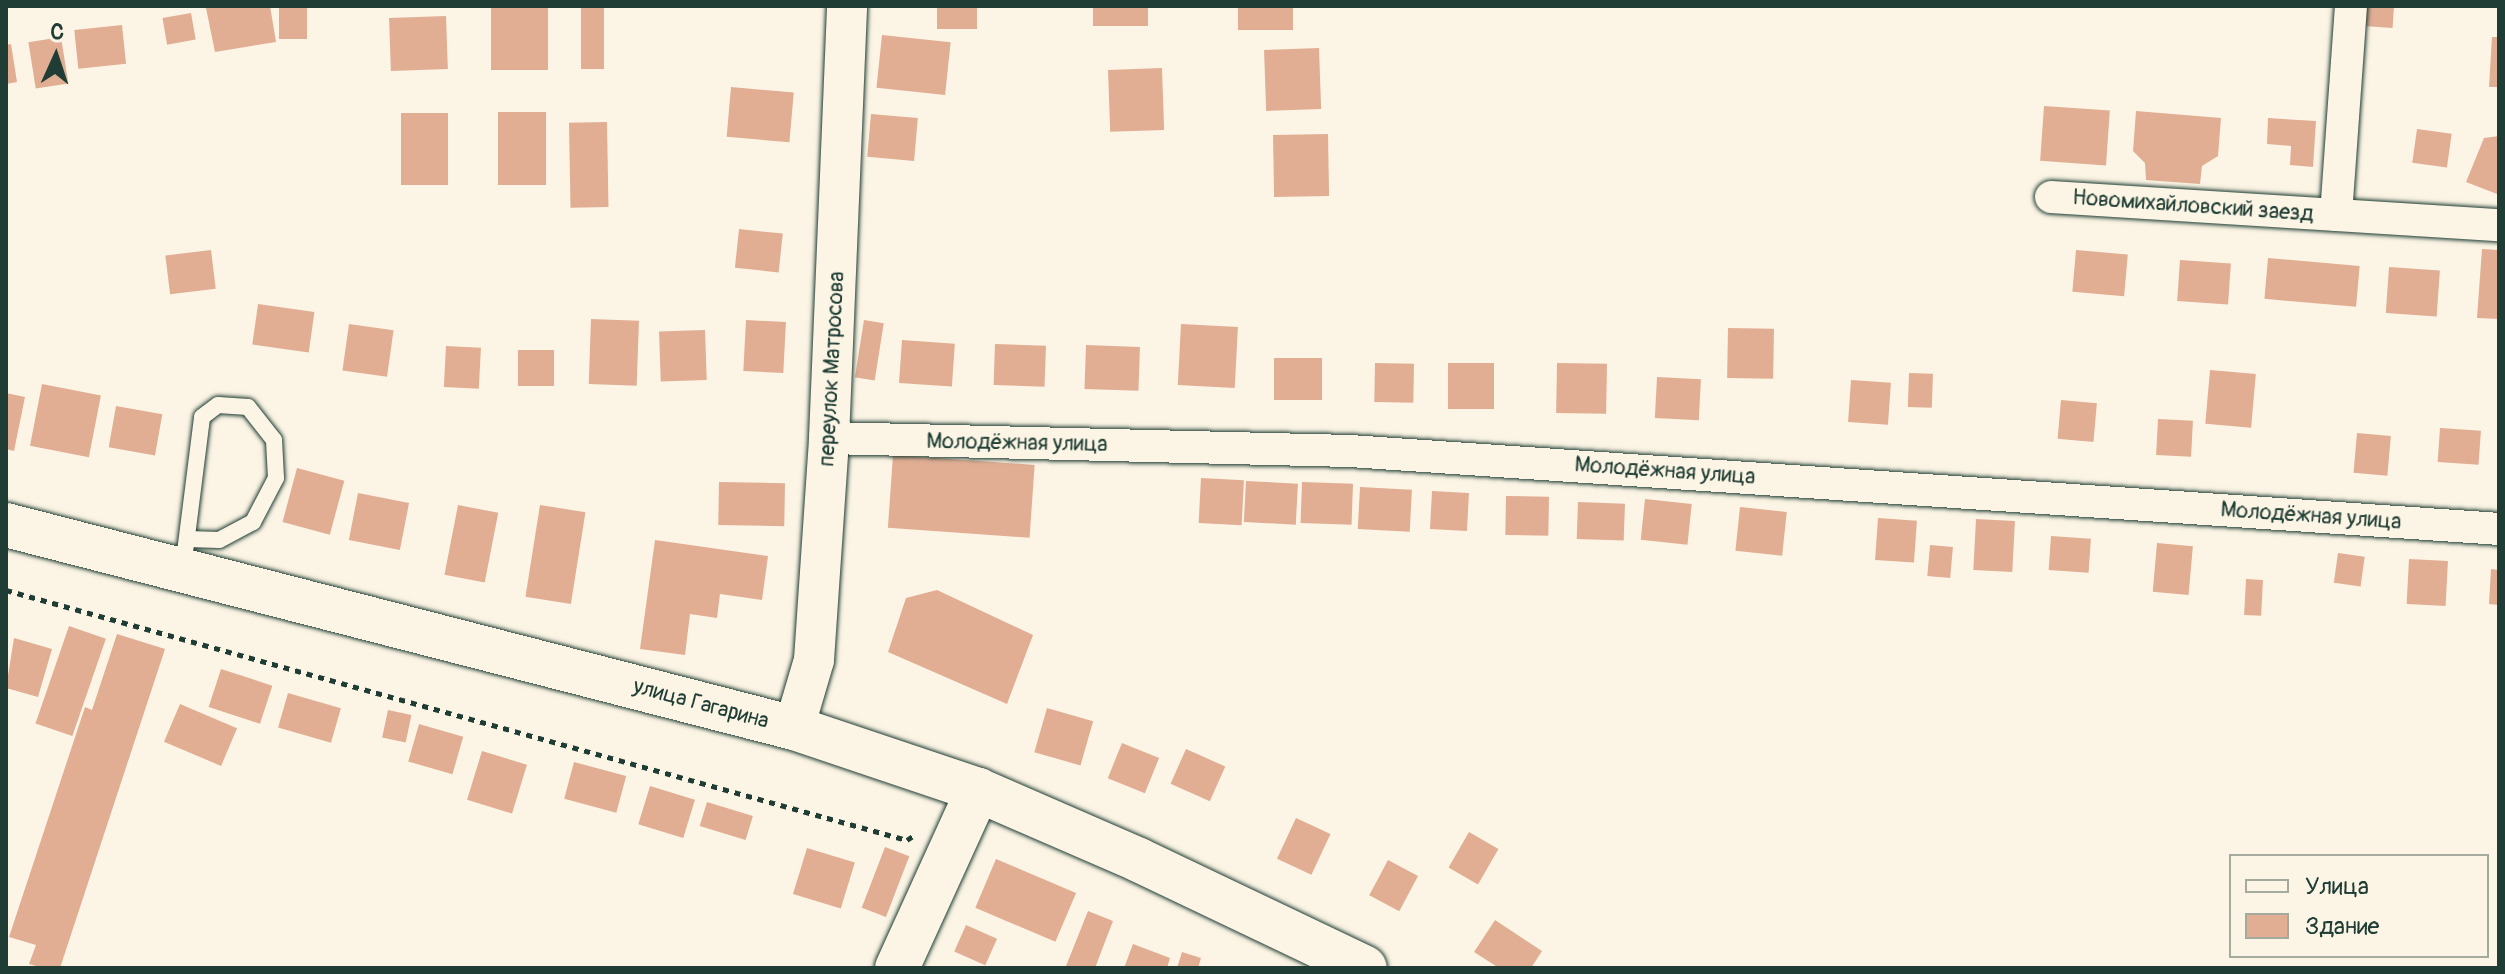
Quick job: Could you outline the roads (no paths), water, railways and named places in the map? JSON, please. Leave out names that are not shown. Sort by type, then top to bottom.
[{"type":"main road","name":"улица Гагарина","points":[[6,525],[186,554],[794,728],[978,790],[1139,860],[1365,968]]},
{"type":"main road","points":[[897,968],[978,790]]},
{"type":"street","name":"переулок Матросова","points":[[794,728],[814,660],[829,438],[847,6]]},
{"type":"street","name":"Новомихайловский заезд","points":[[2336,215],[2351,6]]},
{"type":"street","name":"Новомихайловский заезд","points":[[2051,197],[2499,225]]},
{"type":"street","name":"Молодёжная улица","points":[[829,438],[1350,451],[2499,529]]},
{"type":"lane","points":[[218,405],[248,407],[274,440],[276,478],[253,522],[186,554],[202,417],[218,405]]}]
